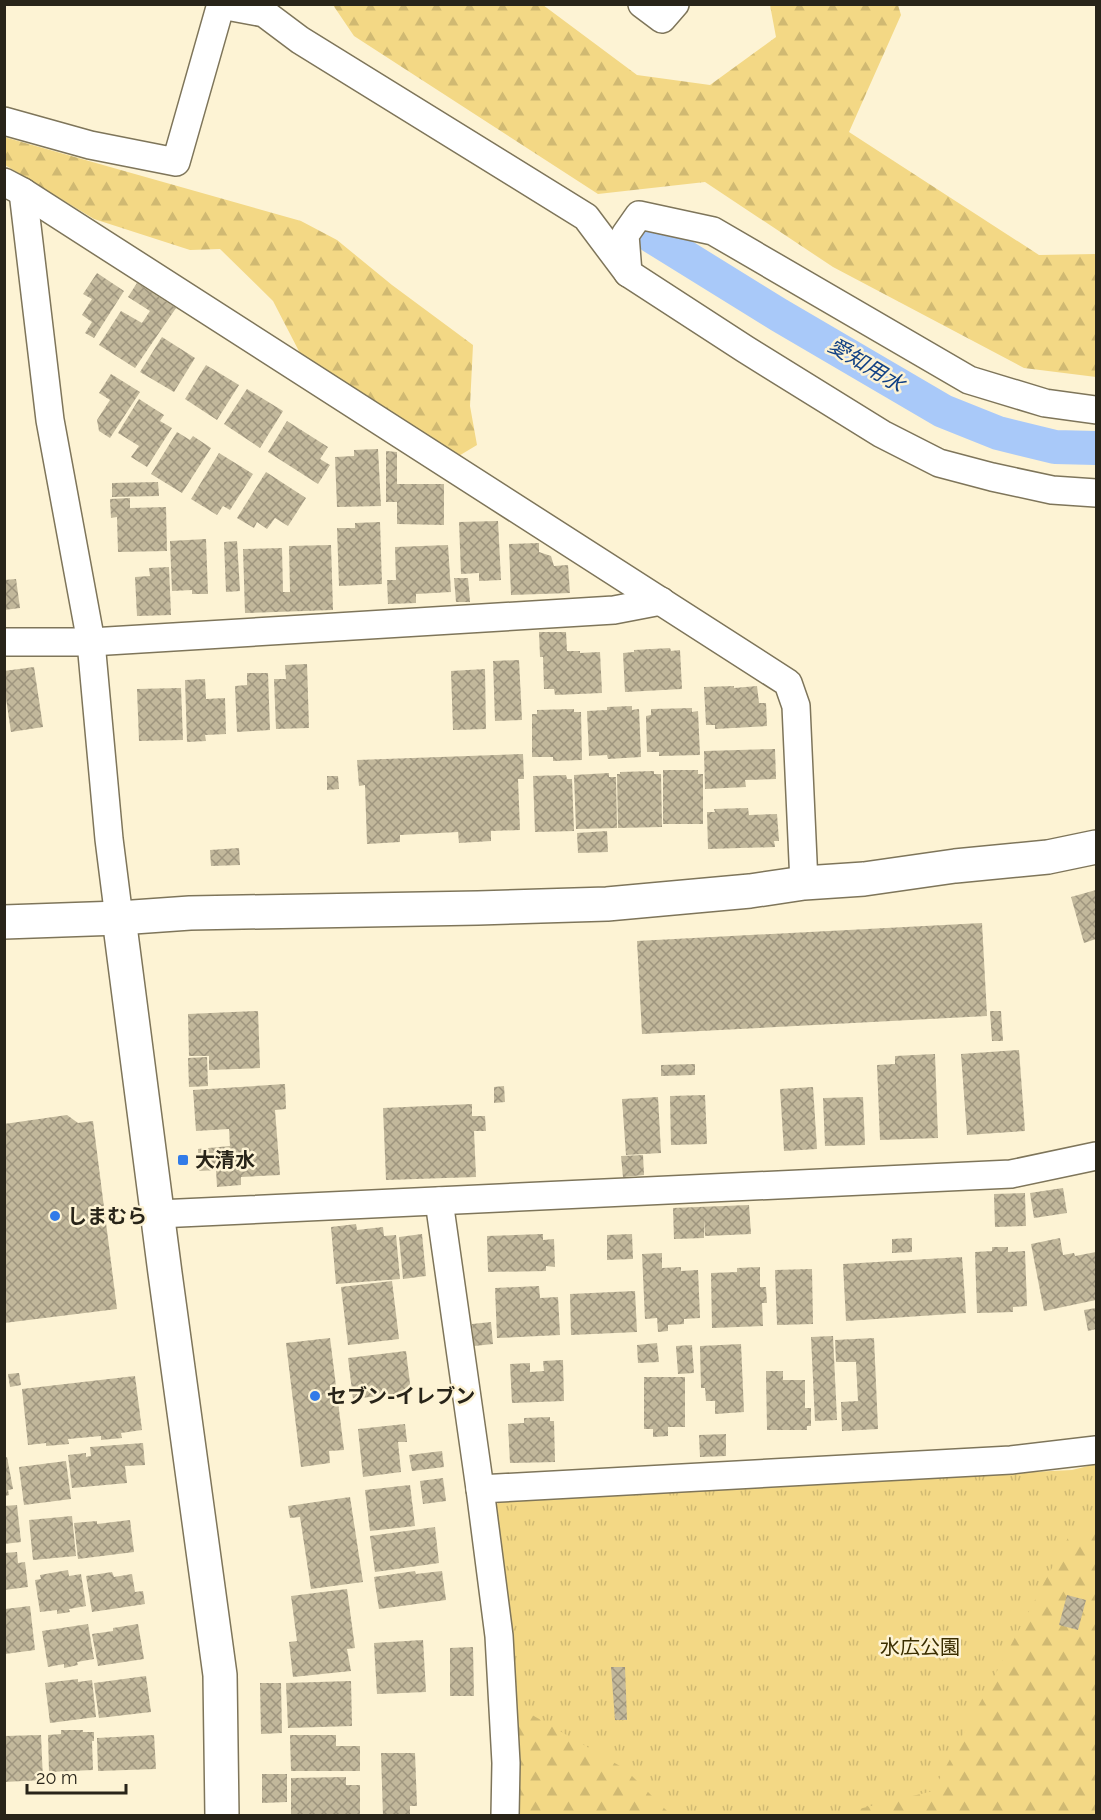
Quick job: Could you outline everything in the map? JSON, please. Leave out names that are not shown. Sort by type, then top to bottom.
[{"type":"street","points":[[642,4],[662,19],[675,4]]},
{"type":"street","points":[[4,121],[90,145],[176,162],[221,5],[264,13],[300,40],[586,217],[628,273],[745,350],[882,434],[939,463],[1052,490],[1096,493]]},
{"type":"street","points":[[14,187],[788,683],[796,706],[804,883]]},
{"type":"street","points":[[14,187],[50,420],[91,642],[109,839],[220,1675],[222,1815]]},
{"type":"street","points":[[628,273],[625,235],[639,215],[713,231],[969,380],[1045,403],[1096,410]]},
{"type":"street","points":[[4,642],[91,642],[614,610],[661,601]]},
{"type":"street","points":[[4,921],[119,918],[190,913],[607,904],[750,891],[804,883],[864,879],[955,866],[1048,857],[1096,847]]},
{"type":"street","points":[[158,1214],[1011,1174],[1096,1156]]},
{"type":"street","points":[[439,1201],[499,1636],[506,1763],[505,1815]]},
{"type":"street","points":[[480,1489],[1011,1460],[1096,1450]]},
{"type":"green space","points":[[333,5],[543,5],[637,75],[710,85],[776,37],[770,5],[898,5],[901,15],[849,132],[1039,255],[1096,254],[1096,377],[1024,368],[833,267],[705,182],[598,194],[354,36]]},
{"type":"green space","points":[[4,137],[301,221],[337,240],[392,285],[473,345],[470,406],[477,445],[457,457],[303,359],[273,301],[220,249],[190,250],[94,219],[5,165]]},
{"type":"green space","name":"水広公園","points":[[1096,1464],[1096,1815],[517,1815],[494,1507],[502,1499],[1072,1470]]},
{"type":"green space","points":[[1096,1531],[1096,1815],[830,1816],[933,1791],[1069,1536]]},
{"type":"green space","points":[[515,1705],[625,1769],[671,1815],[517,1815]]},
{"type":"building","points":[[97,273],[124,291],[94,338],[85,333],[92,322],[82,315],[92,299],[83,294]]},
{"type":"building","points":[[137,283],[176,308],[135,368],[99,345],[121,311],[142,323],[150,311],[128,297]]},
{"type":"building","points":[[162,337],[195,358],[174,392],[140,372]]},
{"type":"building","points":[[206,365],[239,385],[217,420],[185,399]]},
{"type":"building","points":[[111,374],[140,392],[110,438],[99,431],[97,420],[110,400],[99,393]]},
{"type":"building","points":[[247,389],[283,411],[260,448],[224,424]]},
{"type":"building","points":[[139,399],[164,415],[160,421],[172,428],[147,467],[131,457],[139,446],[118,433]]},
{"type":"building","points":[[287,421],[328,447],[320,459],[330,465],[318,484],[268,452]]},
{"type":"building","points":[[177,432],[190,440],[193,436],[211,448],[182,493],[151,474]]},
{"type":"building","points":[[378,449],[381,506],[337,507],[335,457],[354,456],[354,450]]},
{"type":"building","points":[[386,451],[397,452],[397,484],[444,484],[444,525],[397,524],[397,502],[386,502]]},
{"type":"building","points":[[219,453],[253,474],[230,510],[223,506],[217,515],[191,499]]},
{"type":"building","points":[[266,472],[306,498],[288,526],[275,518],[267,529],[257,522],[254,528],[237,518]]},
{"type":"building","points":[[158,482],[159,496],[112,497],[112,483]]},
{"type":"building","points":[[130,498],[130,508],[166,507],[167,551],[118,552],[117,517],[111,518],[110,499]]},
{"type":"building","points":[[498,521],[501,580],[479,581],[479,573],[461,574],[459,522]]},
{"type":"building","points":[[380,522],[382,584],[339,586],[337,528],[355,528],[355,523]]},
{"type":"building","points":[[206,539],[208,594],[192,594],[192,590],[172,591],[170,541]]},
{"type":"building","points":[[237,541],[240,591],[226,592],[224,542]]},
{"type":"building","points":[[539,543],[539,552],[551,556],[554,566],[568,565],[570,593],[511,595],[509,544]]},
{"type":"building","points":[[331,545],[333,610],[245,613],[243,549],[282,548],[283,592],[290,592],[289,546]]},
{"type":"building","points":[[448,545],[451,592],[416,594],[416,603],[388,604],[387,580],[396,580],[395,547]]},
{"type":"building","points":[[169,567],[171,615],[137,616],[135,577],[150,576],[149,568]]},
{"type":"building","points":[[454,578],[468,578],[470,602],[456,602]]},
{"type":"building","points":[[16,579],[20,608],[4,610],[4,580]]},
{"type":"building","points":[[539,632],[566,632],[567,651],[600,652],[602,693],[555,695],[554,689],[544,689],[543,657],[540,657]]},
{"type":"building","points":[[670,648],[671,651],[680,650],[682,689],[625,692],[623,653],[634,652],[634,650]]},
{"type":"building","points":[[519,660],[522,720],[495,721],[493,661]]},
{"type":"building","points":[[307,664],[309,728],[276,729],[274,679],[286,679],[285,665]]},
{"type":"building","points":[[34,667],[43,727],[11,732],[4,671]]},
{"type":"building","points":[[485,669],[486,729],[453,730],[451,671]]},
{"type":"building","points":[[247,673],[268,673],[270,730],[237,732],[235,686],[247,685]]},
{"type":"building","points":[[205,679],[206,699],[225,698],[226,734],[205,735],[206,741],[187,742],[185,680]]},
{"type":"building","points":[[734,686],[734,688],[757,686],[759,703],[766,703],[767,726],[715,729],[715,725],[706,725],[704,687]]},
{"type":"building","points":[[181,688],[183,740],[139,741],[137,689]]},
{"type":"building","points":[[632,706],[632,710],[639,709],[641,757],[608,759],[607,755],[589,756],[587,711]]},
{"type":"building","points":[[692,708],[692,712],[698,711],[700,755],[659,756],[659,752],[647,752],[646,716],[651,715],[651,709]]},
{"type":"building","points":[[574,709],[574,712],[581,712],[582,760],[553,761],[553,757],[532,757],[532,714],[537,714],[537,710]]},
{"type":"building","points":[[775,749],[776,779],[745,780],[746,787],[705,789],[704,751]]},
{"type":"building","points":[[523,754],[524,779],[518,779],[520,830],[491,831],[491,841],[459,843],[458,832],[400,835],[400,842],[367,844],[365,785],[359,786],[357,760]]},
{"type":"building","points":[[663,770],[698,770],[698,774],[703,774],[703,824],[663,824]]},
{"type":"building","points":[[654,771],[654,774],[661,774],[662,827],[618,828],[617,774]]},
{"type":"building","points":[[609,773],[609,777],[616,777],[617,828],[576,829],[574,775]]},
{"type":"building","points":[[566,775],[567,779],[572,779],[574,831],[535,832],[533,776]]},
{"type":"building","points":[[327,776],[338,776],[339,789],[327,790]]},
{"type":"building","points":[[748,808],[749,815],[777,814],[779,841],[774,841],[775,847],[708,849],[707,812],[715,812],[714,809]]},
{"type":"building","points":[[607,831],[608,852],[578,853],[577,833]]},
{"type":"building","points":[[239,848],[240,865],[211,866],[210,850]]},
{"type":"building","points":[[1096,890],[1096,939],[1084,943],[1071,897]]},
{"type":"building","points":[[982,923],[987,1016],[642,1034],[637,941]]},
{"type":"building","points":[[258,1011],[260,1068],[209,1070],[209,1056],[189,1056],[188,1014]]},
{"type":"building","points":[[990,1011],[1001,1011],[1003,1041],[992,1041]]},
{"type":"building","points":[[1019,1050],[1025,1131],[967,1135],[961,1054]]},
{"type":"building","points":[[935,1054],[938,1138],[880,1140],[877,1065],[895,1064],[895,1056]]},
{"type":"building","points":[[207,1057],[208,1086],[189,1087],[188,1058]]},
{"type":"building","points":[[695,1064],[695,1075],[661,1076],[661,1065]]},
{"type":"building","points":[[285,1084],[286,1109],[275,1110],[280,1175],[241,1177],[241,1185],[217,1187],[216,1170],[199,1171],[198,1149],[230,1146],[229,1129],[196,1131],[193,1090]]},
{"type":"building","points":[[504,1086],[505,1102],[494,1103],[494,1087]]},
{"type":"building","points":[[813,1087],[817,1149],[784,1151],[780,1089]]},
{"type":"building","points":[[705,1095],[707,1144],[671,1145],[670,1096]]},
{"type":"building","points":[[658,1097],[661,1153],[626,1155],[622,1099]]},
{"type":"building","points":[[863,1097],[865,1145],[825,1146],[823,1098]]},
{"type":"building","points":[[472,1104],[472,1116],[485,1116],[486,1131],[474,1131],[476,1177],[386,1180],[383,1108]]},
{"type":"building","name":"しまむら","points":[[67,1115],[78,1123],[93,1121],[117,1309],[4,1323],[4,1124]]},
{"type":"building","points":[[643,1155],[644,1175],[623,1177],[621,1156]]},
{"type":"building","points":[[1063,1188],[1067,1213],[1034,1218],[1030,1193]]},
{"type":"building","points":[[1025,1193],[1026,1226],[995,1227],[994,1194]]},
{"type":"building","points":[[749,1205],[751,1234],[705,1236],[704,1218],[704,1238],[674,1239],[673,1208]]},
{"type":"building","points":[[356,1224],[357,1230],[383,1227],[384,1236],[396,1235],[400,1279],[336,1284],[331,1227]]},
{"type":"building","points":[[422,1234],[426,1276],[403,1279],[399,1237]]},
{"type":"building","points":[[543,1234],[543,1240],[554,1239],[555,1267],[546,1266],[546,1271],[488,1272],[487,1236]]},
{"type":"building","points":[[632,1234],[633,1259],[607,1260],[607,1235]]},
{"type":"building","points":[[912,1238],[912,1252],[892,1253],[892,1239]]},
{"type":"building","points":[[1060,1238],[1063,1255],[1074,1253],[1075,1256],[1096,1252],[1096,1300],[1044,1311],[1031,1244]]},
{"type":"building","points":[[992,1247],[1008,1247],[1008,1252],[1025,1251],[1027,1306],[1013,1307],[1013,1312],[977,1313],[975,1252],[992,1251]]},
{"type":"building","points":[[662,1253],[662,1268],[681,1267],[681,1271],[698,1270],[700,1318],[684,1319],[684,1324],[668,1325],[668,1331],[658,1332],[657,1318],[645,1319],[642,1254]]},
{"type":"building","points":[[962,1257],[966,1313],[846,1321],[843,1264]]},
{"type":"building","points":[[760,1267],[760,1287],[766,1287],[767,1303],[762,1303],[763,1326],[712,1328],[711,1273],[737,1272],[737,1268]]},
{"type":"building","points":[[812,1269],[813,1324],[777,1325],[775,1270]]},
{"type":"building","points":[[392,1281],[399,1339],[348,1345],[341,1287]]},
{"type":"building","points":[[539,1286],[540,1298],[558,1297],[560,1335],[497,1338],[495,1288]]},
{"type":"building","points":[[635,1291],[637,1332],[571,1335],[570,1294]]},
{"type":"building","points":[[1096,1308],[1096,1329],[1088,1331],[1084,1310]]},
{"type":"building","points":[[491,1322],[493,1344],[474,1346],[472,1324]]},
{"type":"building","points":[[833,1336],[837,1420],[815,1421],[811,1337]]},
{"type":"building","name":"セブン-イレブン","points":[[330,1338],[344,1450],[329,1451],[330,1463],[301,1467],[286,1343]]},
{"type":"building","points":[[874,1338],[878,1429],[842,1431],[841,1402],[858,1401],[856,1362],[836,1362],[835,1340]]},
{"type":"building","points":[[657,1343],[659,1362],[638,1363],[637,1345]]},
{"type":"building","points":[[741,1344],[744,1412],[715,1414],[715,1401],[706,1401],[705,1388],[701,1388],[700,1346]]},
{"type":"building","points":[[692,1345],[694,1373],[678,1374],[676,1346]]},
{"type":"building","points":[[406,1351],[411,1392],[353,1399],[348,1358]]},
{"type":"building","points":[[563,1360],[564,1401],[512,1403],[510,1364],[530,1363],[530,1372],[544,1371],[543,1361]]},
{"type":"building","points":[[766,1371],[783,1371],[783,1380],[805,1380],[805,1408],[811,1408],[811,1426],[807,1426],[807,1430],[767,1430]]},
{"type":"building","points":[[19,1373],[21,1385],[10,1387],[8,1374]]},
{"type":"building","points":[[135,1376],[142,1430],[121,1433],[122,1438],[101,1440],[101,1436],[68,1439],[69,1444],[28,1445],[22,1389]]},
{"type":"building","points":[[644,1377],[685,1377],[685,1427],[668,1427],[668,1436],[653,1437],[653,1429],[644,1429]]},
{"type":"building","points":[[550,1417],[550,1421],[554,1421],[555,1462],[510,1463],[508,1424],[524,1423],[524,1418]]},
{"type":"building","points":[[405,1424],[407,1442],[398,1442],[401,1472],[363,1477],[358,1429]]},
{"type":"building","points":[[726,1434],[726,1456],[700,1457],[699,1435]]},
{"type":"building","points":[[143,1443],[145,1465],[125,1466],[127,1483],[72,1488],[68,1455],[86,1453],[86,1457],[91,1456],[90,1447]]},
{"type":"building","points":[[442,1451],[444,1467],[412,1471],[409,1455]]},
{"type":"building","points":[[7,1457],[13,1489],[8,1490],[9,1495],[5,1496],[5,1458]]},
{"type":"building","points":[[66,1461],[71,1499],[24,1505],[19,1467]]},
{"type":"building","points":[[443,1478],[446,1501],[423,1504],[420,1481]]},
{"type":"building","points":[[410,1485],[415,1526],[370,1531],[365,1490]]},
{"type":"building","points":[[350,1497],[363,1582],[311,1589],[300,1517],[290,1518],[288,1506]]},
{"type":"building","points":[[17,1505],[21,1542],[4,1544],[4,1506]]},
{"type":"building","points":[[72,1516],[76,1556],[33,1560],[29,1520]]},
{"type":"building","points":[[130,1520],[134,1552],[78,1559],[74,1523],[97,1521],[97,1524]]},
{"type":"building","points":[[435,1527],[439,1563],[375,1572],[370,1536]]},
{"type":"building","points":[[17,1552],[18,1563],[25,1562],[28,1587],[4,1590],[4,1553]]},
{"type":"building","points":[[68,1570],[69,1576],[81,1574],[86,1606],[57,1614],[57,1610],[40,1612],[35,1580],[41,1579],[40,1575]]},
{"type":"building","points":[[415,1571],[416,1574],[442,1571],[446,1600],[379,1609],[374,1577]]},
{"type":"building","points":[[112,1572],[114,1577],[132,1574],[135,1592],[143,1591],[145,1604],[92,1612],[86,1576]]},
{"type":"building","points":[[347,1589],[355,1648],[347,1649],[351,1671],[293,1677],[289,1642],[297,1641],[291,1596]]},
{"type":"building","points":[[1067,1595],[1086,1600],[1078,1630],[1059,1625]]},
{"type":"building","points":[[30,1606],[35,1650],[5,1654],[5,1609]]},
{"type":"building","points":[[88,1624],[94,1659],[77,1662],[78,1665],[64,1668],[64,1664],[48,1667],[42,1631]]},
{"type":"building","points":[[138,1624],[144,1659],[98,1666],[92,1634]]},
{"type":"building","points":[[423,1640],[426,1692],[377,1694],[374,1643]]},
{"type":"building","points":[[473,1647],[474,1696],[450,1696],[450,1648]]},
{"type":"building","points":[[611,1667],[625,1667],[627,1720],[615,1720]]},
{"type":"building","points":[[146,1676],[151,1712],[99,1718],[94,1683]]},
{"type":"building","points":[[78,1679],[78,1682],[92,1680],[96,1717],[50,1723],[45,1683]]},
{"type":"building","points":[[351,1681],[352,1726],[288,1728],[286,1683]]},
{"type":"building","points":[[260,1683],[281,1683],[282,1733],[261,1734]]},
{"type":"building","points":[[61,1730],[94,1732],[93,1770],[49,1772],[48,1735],[61,1734]]},
{"type":"building","points":[[41,1735],[43,1780],[4,1782],[4,1736]]},
{"type":"building","points":[[154,1735],[156,1769],[98,1771],[97,1738]]},
{"type":"building","points":[[290,1735],[336,1735],[336,1746],[360,1746],[360,1771],[291,1771]]},
{"type":"building","points":[[381,1753],[415,1753],[417,1806],[410,1806],[410,1816],[383,1816]]},
{"type":"building","points":[[262,1774],[287,1774],[287,1802],[262,1803]]},
{"type":"building","points":[[346,1777],[346,1785],[360,1785],[360,1816],[291,1816],[291,1778]]},
{"type":"waterway","name":"愛知用水","points":[[653,237],[779,315],[943,411],[998,433],[1055,447],[1096,448]]},
{"type":"place","name":"大清水","points":[[183,1160]]},
{"type":"place","name":"しまむら","points":[[55,1216]]},
{"type":"place","name":"セブン-イレブン","points":[[315,1396]]}]
